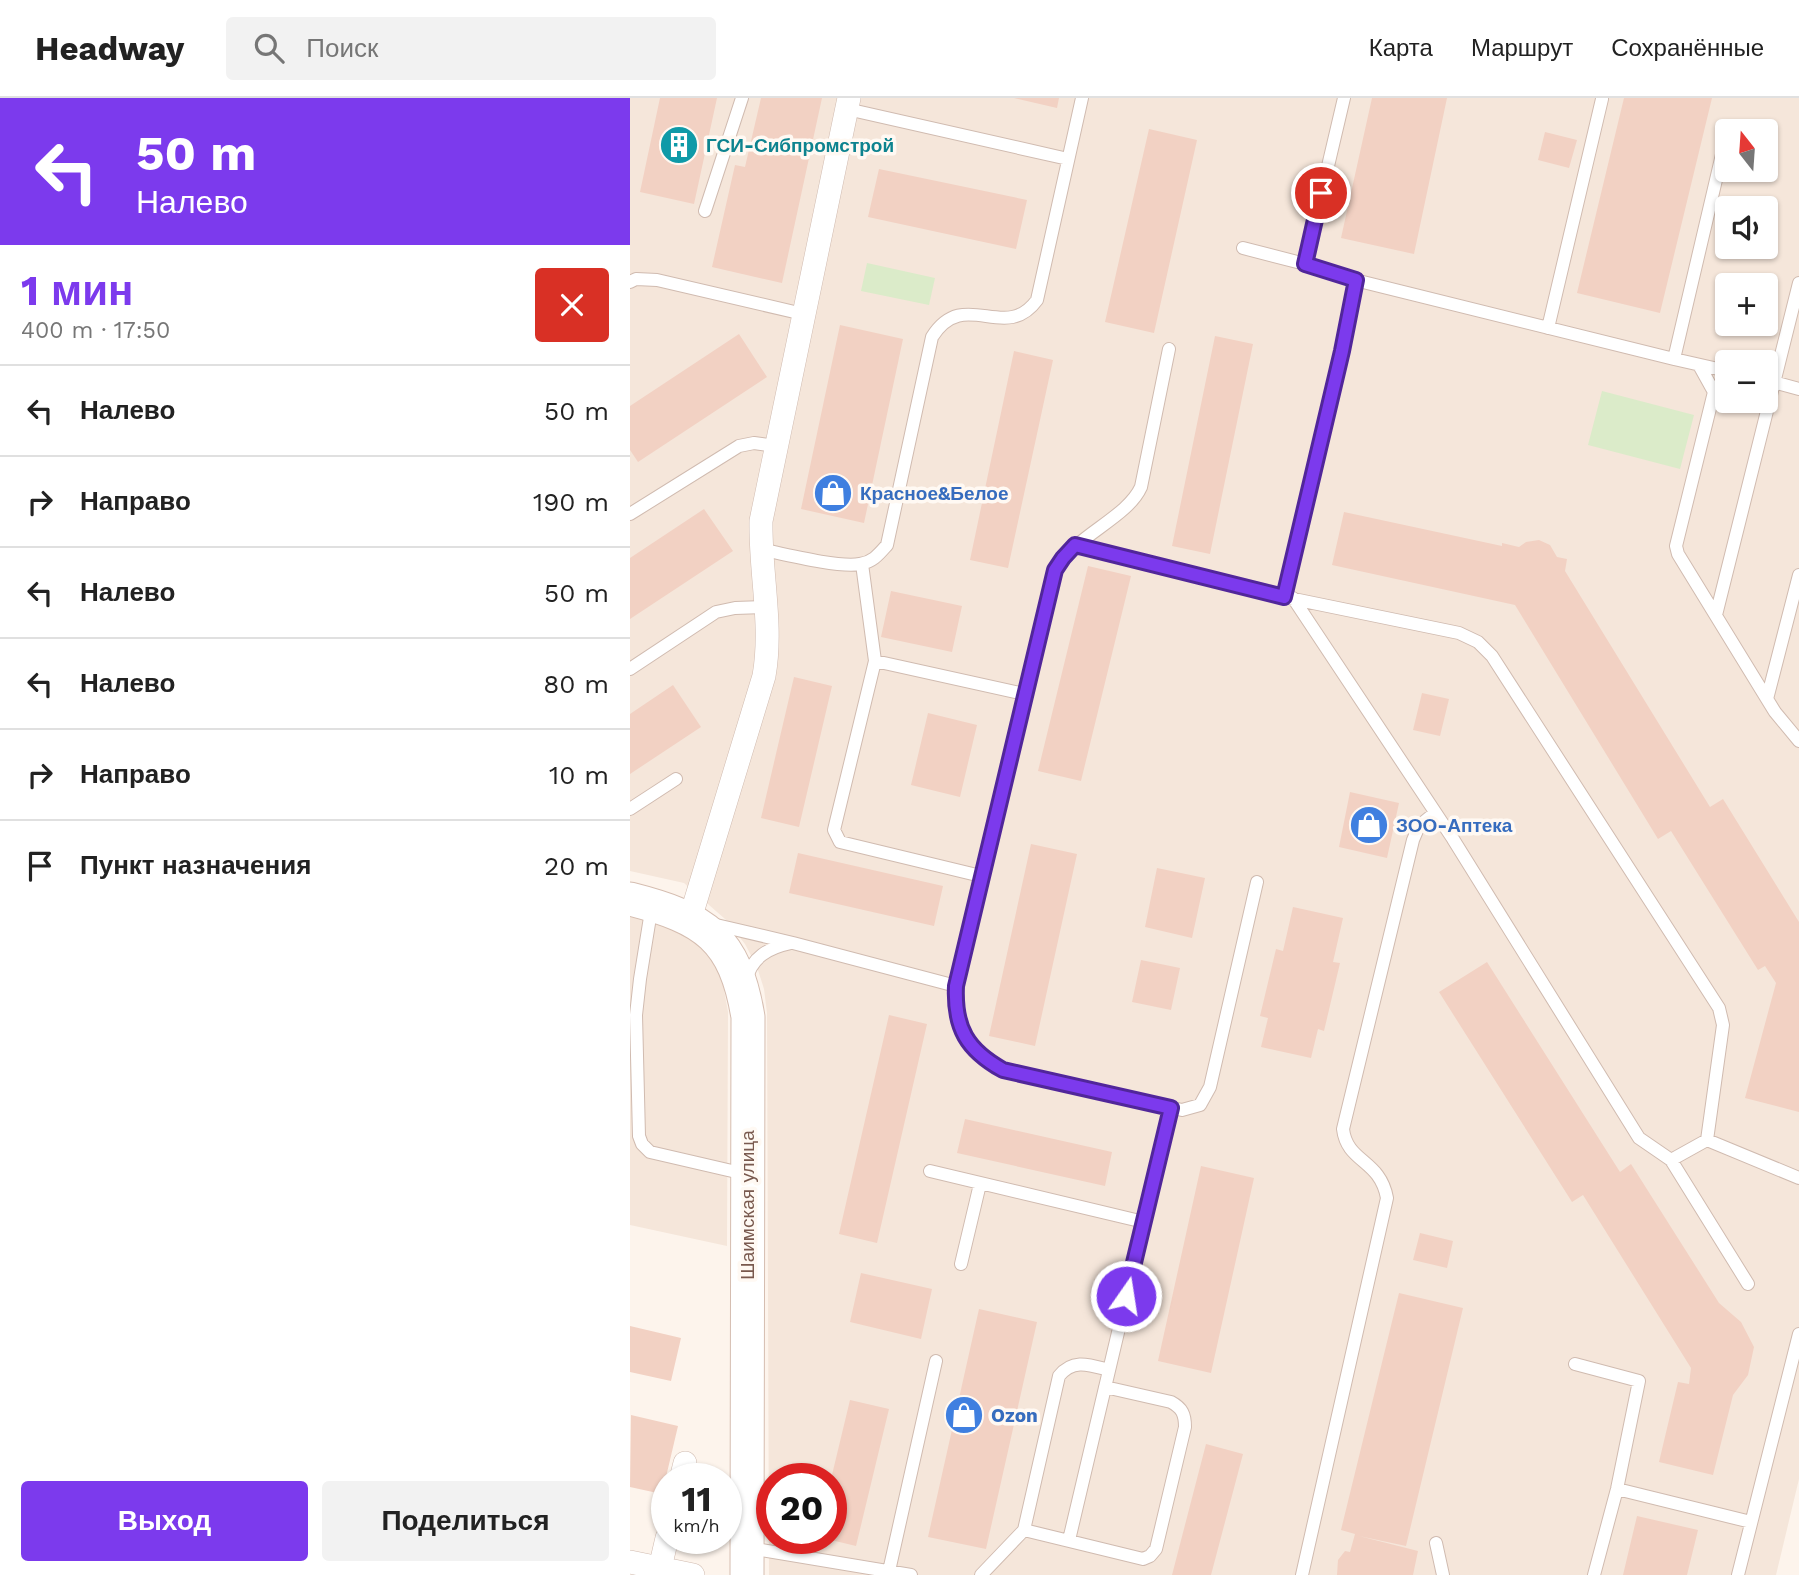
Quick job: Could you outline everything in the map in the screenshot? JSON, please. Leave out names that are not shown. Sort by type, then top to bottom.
[{"type":"main road","name":"Шаимская улица","points":[[641,902],[690,919],[710,932],[731,958],[744,990],[748,1017],[746,1561]]},
{"type":"street","points":[[690,919],[764,676],[768,643],[760,549],[764,499],[848,104]]},
{"type":"street","points":[[630,1562],[655,1570],[693,1575]]},
{"type":"lane","points":[[705,211],[742,98]]},
{"type":"lane","points":[[760,549],[846,565],[862,564],[877,557],[887,545],[932,337],[939,325],[954,315],[971,313],[1003,319],[1016,317],[1030,310],[1037,300],[1082,98]]},
{"type":"lane","points":[[1305,264],[1344,98]]},
{"type":"lane","points":[[1548,328],[1602,99]]},
{"type":"lane","points":[[848,104],[1068,159]]},
{"type":"lane","points":[[1674,359],[1716,182]]},
{"type":"lane","points":[[1243,248],[1356,280],[1715,368]]},
{"type":"lane","points":[[630,282],[636,279],[657,280],[803,314]]},
{"type":"lane","points":[[1356,280],[1289,597],[1435,813],[1639,1138],[1671,1160],[1748,1284]]},
{"type":"lane","points":[[1778,357],[1799,283]]},
{"type":"lane","points":[[1169,349],[1141,487],[1136,499],[1075,545],[1055,570],[956,986],[955,1004],[959,1024],[970,1045],[984,1060],[1003,1070],[1171,1108],[1191,1109],[1200,1105],[1207,1097],[1256,882]]},
{"type":"lane","points":[[1699,365],[1714,392],[1676,546],[1678,554],[1767,699],[1799,741]]},
{"type":"lane","points":[[1778,384],[1799,388]]},
{"type":"lane","points":[[1716,615],[1764,413]]},
{"type":"lane","points":[[630,514],[739,446],[754,443],[776,446]]},
{"type":"lane","points":[[1075,545],[1289,597],[1459,633],[1478,642],[1492,656],[1719,1008],[1723,1025],[1707,1140]]},
{"type":"lane","points":[[862,564],[875,661],[834,831],[840,842],[981,876]]},
{"type":"lane","points":[[1767,699],[1799,575]]},
{"type":"lane","points":[[630,669],[716,612],[766,607]]},
{"type":"lane","points":[[875,661],[1024,694]]},
{"type":"lane","points":[[630,809],[676,779]]},
{"type":"lane","points":[[1302,1575],[1387,1198],[1384,1184],[1378,1174],[1349,1148],[1343,1129],[1413,840],[1419,826],[1435,813]]},
{"type":"lane","points":[[641,902],[640,979],[636,1015],[639,1136],[642,1144],[650,1152],[748,1175]]},
{"type":"lane","points":[[690,919],[956,986]]},
{"type":"lane","points":[[744,990],[750,967],[757,958],[769,949],[793,943]]},
{"type":"lane","points":[[1069,1539],[1171,1108]]},
{"type":"lane","points":[[1671,1160],[1707,1140]]},
{"type":"lane","points":[[1707,1140],[1799,1178]]},
{"type":"lane","points":[[930,1171],[1144,1222]]},
{"type":"lane","points":[[961,1264],[980,1184]]},
{"type":"lane","points":[[1738,1575],[1799,1334]]},
{"type":"lane","points":[[889,1571],[936,1361]]},
{"type":"lane","points":[[981,1575],[1024,1530],[1059,1376],[1076,1363],[1109,1370]]},
{"type":"lane","points":[[1575,1364],[1639,1381],[1617,1489],[1594,1575]]},
{"type":"lane","points":[[1024,1530],[1143,1559],[1156,1549],[1185,1427],[1185,1416],[1179,1406],[1171,1402],[1105,1387]]},
{"type":"lane","points":[[1617,1489],[1751,1522]]},
{"type":"lane","points":[[1436,1543],[1443,1575]]},
{"type":"lane","points":[[746,1561],[889,1571],[911,1575]]},
{"type":"shaded area","points":[[630,98],[1799,98],[1799,1479],[1776,1575],[769,1575],[769,1554],[847,1554],[847,1463],[769,1463],[767,1013],[764,989],[757,967],[745,944],[725,919],[684,883],[630,871]]},
{"type":"shaded area","points":[[630,915],[689,934],[709,954],[722,979],[728,1012],[727,1246],[630,1225]]},
{"type":"green space","points":[[867,263],[935,278],[929,305],[861,291]]},
{"type":"green space","points":[[1602,391],[1694,415],[1680,469],[1588,445]]},
{"type":"building","name":"ГСИ-Сибпромстрой","points":[[660,98],[717,98],[694,204],[640,192]]},
{"type":"building","points":[[761,98],[822,98],[782,283],[712,267],[735,165],[745,167]]},
{"type":"building","points":[[1014,98],[1059,98],[1057,108]]},
{"type":"building","points":[[1372,98],[1447,98],[1414,254],[1341,238]]},
{"type":"building","points":[[1624,98],[1712,98],[1660,313],[1577,293]]},
{"type":"building","points":[[1149,129],[1197,140],[1154,333],[1105,322]]},
{"type":"building","points":[[1545,132],[1577,140],[1569,168],[1538,160]]},
{"type":"building","points":[[879,169],[1027,200],[1016,249],[868,217]]},
{"type":"building","points":[[840,325],[903,339],[864,523],[801,509]]},
{"type":"building","points":[[739,334],[767,377],[638,462],[630,450],[630,406]]},
{"type":"building","points":[[1215,336],[1253,344],[1210,554],[1172,546]]},
{"type":"building","points":[[1014,351],[1053,360],[1008,568],[970,560]]},
{"type":"building","points":[[704,509],[733,551],[630,619],[630,558]]},
{"type":"building","points":[[1344,512],[1502,546],[1502,543],[1519,547],[1526,542],[1539,540],[1550,545],[1557,557],[1567,559],[1565,571],[1710,807],[1723,799],[1799,922],[1799,1112],[1745,1098],[1776,983],[1765,966],[1758,970],[1671,831],[1658,839],[1515,605],[1332,565]]},
{"type":"building","points":[[1088,566],[1131,576],[1081,781],[1038,771]]},
{"type":"building","points":[[891,591],[962,606],[952,652],[881,637]]},
{"type":"building","points":[[794,677],[832,686],[799,827],[761,818]]},
{"type":"building","points":[[673,685],[701,727],[630,774],[630,714]]},
{"type":"building","points":[[1422,693],[1449,699],[1440,736],[1413,730]]},
{"type":"building","points":[[928,713],[977,725],[960,797],[911,785]]},
{"type":"building","name":"ЗОО-Аптека","points":[[1350,792],[1399,803],[1387,858],[1339,847]]},
{"type":"building","points":[[1031,844],[1077,854],[1035,1046],[989,1036]]},
{"type":"building","points":[[798,853],[943,886],[934,926],[789,893]]},
{"type":"building","points":[[1157,868],[1205,878],[1192,938],[1145,927]]},
{"type":"building","points":[[1293,907],[1343,918],[1333,962],[1340,963],[1324,1031],[1318,1029],[1311,1058],[1261,1047],[1268,1018],[1260,1016],[1276,949],[1283,951]]},
{"type":"building","points":[[1141,960],[1180,968],[1171,1010],[1132,1002]]},
{"type":"building","points":[[1487,962],[1620,1172],[1631,1164],[1719,1303],[1741,1322],[1754,1347],[1748,1375],[1733,1395],[1713,1475],[1659,1462],[1678,1382],[1689,1384],[1691,1368],[1583,1195],[1572,1202],[1439,992]]},
{"type":"building","points":[[889,1015],[927,1024],[877,1243],[839,1234]]},
{"type":"building","points":[[965,1119],[1112,1152],[1105,1186],[957,1153]]},
{"type":"building","points":[[1201,1166],[1254,1178],[1211,1373],[1158,1361]]},
{"type":"building","points":[[1420,1233],[1453,1241],[1447,1268],[1413,1260]]},
{"type":"building","points":[[861,1273],[932,1289],[921,1339],[850,1322]]},
{"type":"building","points":[[1399,1293],[1463,1308],[1406,1546],[1359,1536],[1418,1551],[1413,1575],[1337,1575],[1338,1560],[1345,1551],[1350,1552],[1355,1534],[1341,1530]]},
{"type":"building","points":[[979,1309],[1037,1322],[986,1549],[928,1537]]},
{"type":"building","points":[[630,1326],[681,1338],[671,1381],[630,1372]]},
{"type":"building","points":[[850,1400],[889,1409],[856,1546],[847,1544],[847,1463],[835,1463]]},
{"type":"building","points":[[631,1415],[678,1426],[669,1463],[651,1463],[651,1492],[630,1487]]},
{"type":"building","points":[[1206,1444],[1243,1454],[1211,1575],[1172,1575]]},
{"type":"building","points":[[1637,1516],[1698,1530],[1687,1575],[1623,1575]]},
{"type":"place","name":"ГСИ-Сибпромстрой","points":[[679,145]]},
{"type":"place","name":"Красное&Белое","points":[[833,493]]},
{"type":"place","name":"ЗОО-Аптека","points":[[1369,825]]},
{"type":"place","name":"Ozon","points":[[964,1415]]},
{"type":"route","points":[[1126,1296],[1171,1108],[1003,1070],[984,1060],[970,1045],[959,1024],[955,1004],[956,986],[1024,694],[1055,570],[1063,558],[1075,545],[1284,597],[1356,280],[1305,264],[1321,193]]}]
